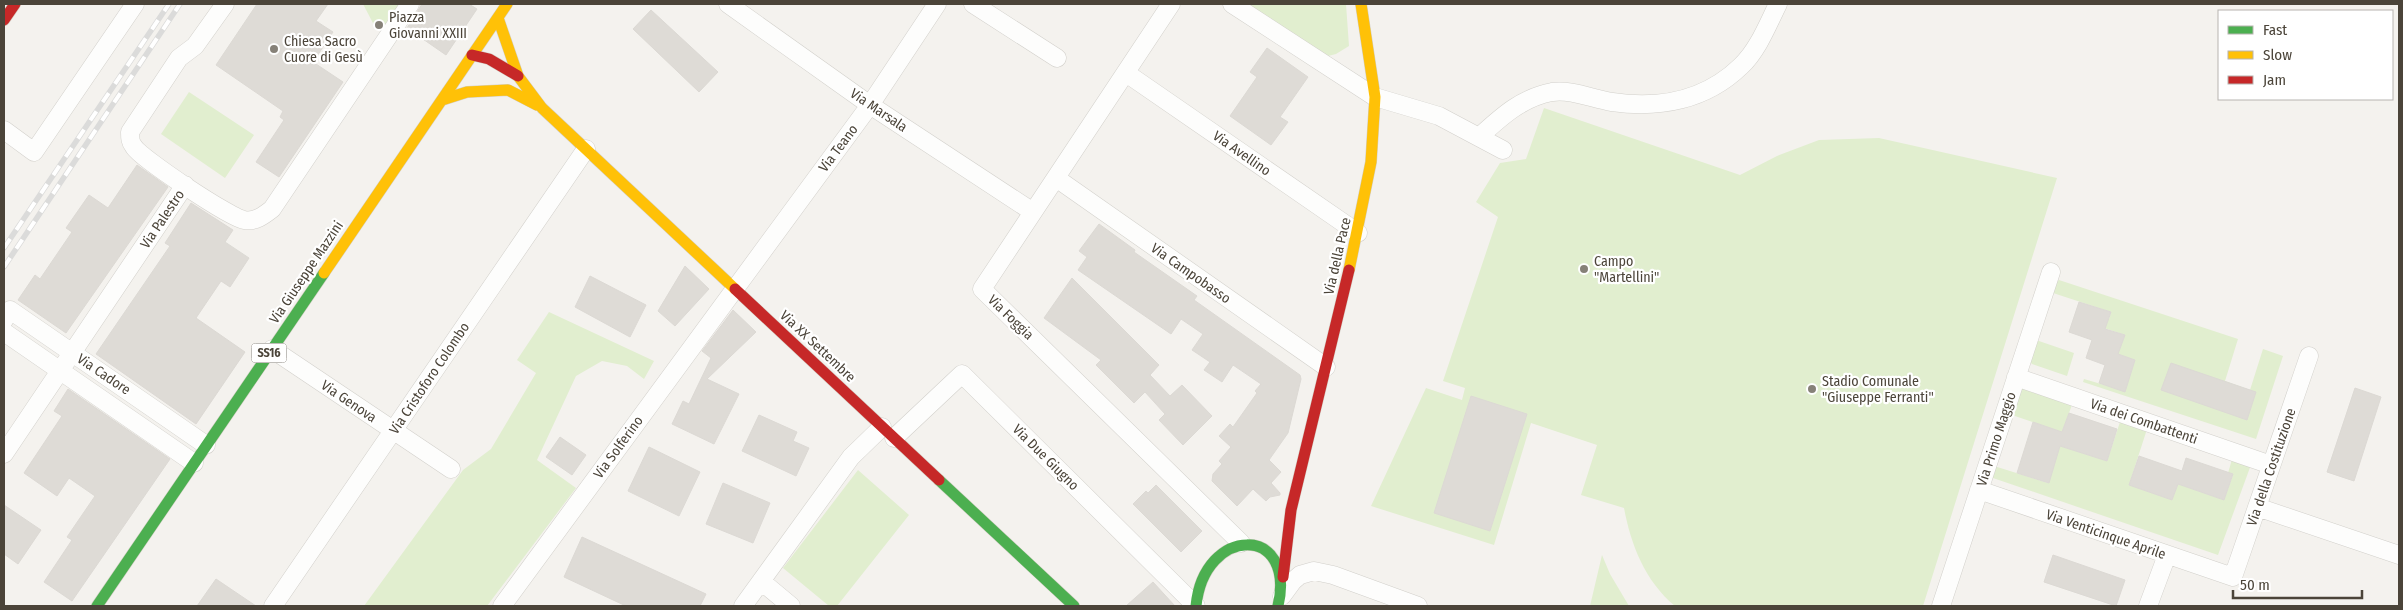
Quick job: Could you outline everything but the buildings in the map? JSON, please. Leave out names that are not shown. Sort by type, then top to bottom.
[{"type":"main road","points":[[4,20],[15,4]]},
{"type":"main road","name":"Via della Pace","points":[[1280,602],[1291,510],[1358,233],[1371,162],[1376,97],[1361,4]]},
{"type":"main road","name":"Via Giuseppe Mazzini","points":[[96,606],[498,18],[505,5]]},
{"type":"main road","name":"Via XX Settembre","points":[[498,18],[518,76],[542,108],[1074,606]]},
{"type":"main road","name":"Via XX Settembre","points":[[472,55],[489,59],[518,76]]},
{"type":"main road","name":"Via XX Settembre","points":[[472,55],[508,90],[542,108]]},
{"type":"main road","points":[[442,100],[467,92],[508,90]]},
{"type":"main road","name":"Via della Pace","points":[[1280,526],[1291,510]]},
{"type":"main road","points":[[1196,606],[1198,590],[1215,558],[1223,549],[1247,544],[1265,537]]},
{"type":"main road","points":[[1247,544],[1266,552],[1276,561],[1283,577]]},
{"type":"street","points":[[4,130],[34,152],[135,4]]},
{"type":"street","points":[[185,185],[139,153],[133,146],[130,132],[179,58],[195,46],[225,4]]},
{"type":"street","name":"Via Palestro","points":[[4,454],[185,185],[229,215],[244,220],[264,216],[272,209],[410,4]]},
{"type":"street","name":"Via Marsala","points":[[728,4],[870,105],[1033,212]]},
{"type":"street","name":"Via Teano","points":[[734,288],[870,105],[937,4]]},
{"type":"street","points":[[973,4],[1057,58]]},
{"type":"street","name":"Via Foggia","points":[[1172,4],[982,289],[1247,544]]},
{"type":"street","points":[[1232,4],[1376,97],[1439,116],[1503,150]]},
{"type":"street","points":[[1479,137],[1512,108],[1534,97],[1554,92],[1612,102],[1642,104],[1678,101],[1711,90],[1743,65],[1778,4]]},
{"type":"street","name":"Via Avellino","points":[[1126,73],[1358,233]]},
{"type":"street","name":"Via Cristoforo Colombo","points":[[273,606],[586,149]]},
{"type":"street","name":"Via Campobasso","points":[[1056,178],[1326,367]]},
{"type":"street","name":"Via Primo Maggio","points":[[1941,606],[2051,272]]},
{"type":"street","name":"Via Solferino","points":[[502,606],[734,288]]},
{"type":"street","name":"Via Cadore","points":[[4,320],[10,310],[206,445]]},
{"type":"street","name":"Via Cadore","points":[[4,332],[194,463]]},
{"type":"street","name":"Via Genova","points":[[272,349],[451,469]]},
{"type":"street","name":"Via della Costituzione","points":[[2232,577],[2309,356]]},
{"type":"street","name":"Via Due Giugno","points":[[888,432],[962,374],[1196,606]]},
{"type":"street","name":"Via dei Combattenti","points":[[2016,377],[2271,465]]},
{"type":"street","points":[[743,606],[851,457],[888,432]]},
{"type":"street","name":"Via Venticinque Aprile","points":[[1979,490],[2232,577]]},
{"type":"street","points":[[2257,507],[2399,555]]},
{"type":"street","points":[[2148,606],[2167,555]]},
{"type":"street","points":[[1280,602],[1293,581],[1300,574],[1314,571],[1418,606]]},
{"type":"street","points":[[762,581],[791,606]]},
{"type":"green space","points":[[363,4],[401,4],[382,31],[374,25]]},
{"type":"green space","points":[[1245,4],[1346,4],[1349,46],[1336,54],[1328,56]]},
{"type":"green space","points":[[189,92],[254,135],[225,178],[161,134]]},
{"type":"green space","points":[[1544,108],[1740,175],[1777,156],[1819,140],[1879,138],[2057,178],[1923,606],[1675,606],[1655,585],[1641,562],[1635,549],[1624,508],[1581,495],[1597,445],[1531,423],[1494,545],[1371,506],[1426,388],[1462,400],[1465,388],[1443,381],[1498,217],[1476,202],[1500,163],[1526,159]]},
{"type":"green space","points":[[2059,280],[2238,339],[2225,381],[2250,390],[2263,349],[2283,356],[2256,439],[2083,382],[2084,379],[2125,391],[2135,360],[2111,352],[2113,346],[2120,348],[2125,335],[2101,327],[2104,318],[2109,319],[2111,312],[2050,292],[2052,284]]},
{"type":"green space","points":[[549,312],[654,361],[644,379],[627,366],[602,361],[576,376],[537,460],[576,488],[487,606],[364,606],[463,470],[491,449],[536,373],[517,360]]},
{"type":"green space","points":[[2036,340],[2074,353],[2067,376],[2030,362]]},
{"type":"green space","points":[[2021,387],[2073,402],[2062,432],[2012,415]]},
{"type":"green space","points":[[2122,416],[2148,426],[2129,485],[2172,500],[2178,484],[2224,500],[2233,475],[2228,473],[2233,456],[2252,462],[2218,555],[1990,477],[1994,466],[2048,483],[2060,446],[2107,461]]},
{"type":"green space","points":[[858,470],[909,515],[837,606],[829,606],[783,568]]},
{"type":"green space","points":[[1602,555],[1610,574],[1629,606],[1590,606]]},
{"type":"railway","points":[[4,248],[169,4]]},
{"type":"railway","points":[[4,267],[180,4]]},
{"type":"traffic: fast","points":[[97,606],[324,273]]},
{"type":"traffic: fast","points":[[939,480],[1074,606]]},
{"type":"traffic: fast","points":[[1196,606],[1203,579],[1215,560],[1230,549],[1247,545],[1263,549],[1274,560],[1280,579],[1278,606]]},
{"type":"traffic: slow","points":[[324,273],[507,4]]},
{"type":"traffic: slow","points":[[1349,270],[1371,162],[1375,97],[1361,4]]},
{"type":"traffic: slow","points":[[498,18],[518,76],[542,108],[735,289]]},
{"type":"traffic: slow","points":[[442,100],[467,92],[508,90],[537,105]]},
{"type":"traffic: jam","points":[[4,20],[15,4]]},
{"type":"traffic: jam","points":[[472,55],[489,59],[518,76]]},
{"type":"traffic: jam","points":[[1283,577],[1291,510],[1349,270]]},
{"type":"traffic: jam","points":[[735,289],[939,480]]},
{"type":"place","name":"Piazza Giovanni XXIII","points":[[379,25]]},
{"type":"place","name":"Chiesa Sacro Cuore di Gesù","points":[[274,49]]},
{"type":"place","name":"Campo \"Martellini\"","points":[[1584,269]]},
{"type":"place","name":"Stadio Comunale \"Giuseppe Ferranti\"","points":[[1812,389]]}]
